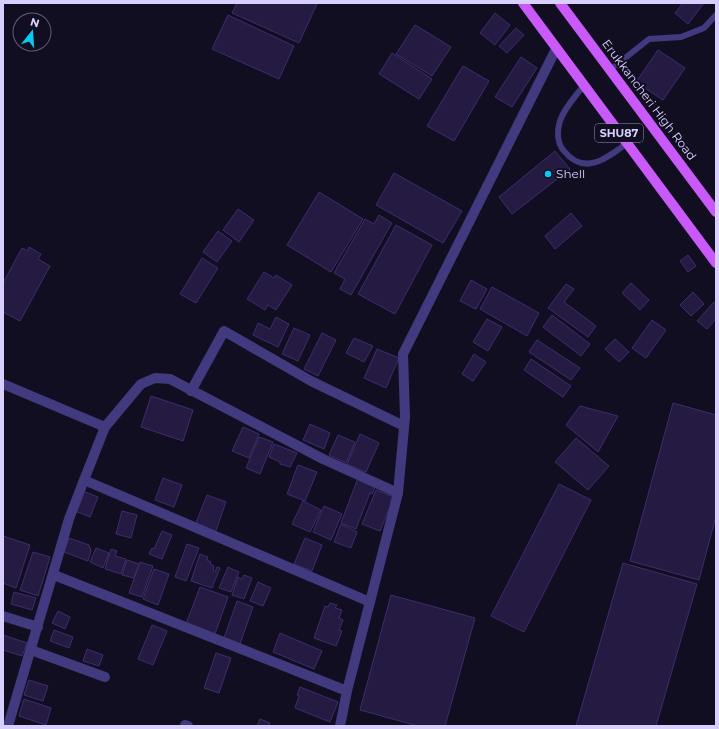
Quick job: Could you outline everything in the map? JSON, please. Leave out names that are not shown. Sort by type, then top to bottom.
[{"type":"main road","name":"SHU87","points":[[523,3],[716,263]]},
{"type":"main road","name":"Erukkancheri High Road","points":[[560,3],[716,212]]},
{"type":"street","points":[[340,726],[347,691],[398,493],[404,426],[403,354],[556,49]]},
{"type":"street","points":[[191,390],[224,331],[311,380],[404,426]]},
{"type":"street","points":[[8,726],[8,705],[31,650],[69,519],[84,480],[105,427],[141,384],[148,380],[162,377],[170,379],[323,459],[398,493]]},
{"type":"street","points":[[3,384],[105,427]]},
{"type":"street","points":[[84,480],[370,602]]},
{"type":"street","points":[[54,575],[347,691]]},
{"type":"street","points":[[3,616],[38,627]]},
{"type":"street","points":[[31,650],[106,677]]},
{"type":"lane","points":[[610,70],[649,39],[681,37],[704,28],[716,15]]},
{"type":"lane","points":[[584,85],[567,108],[560,121],[558,137],[562,148],[569,158],[580,164],[594,163],[612,155],[627,144]]},
{"type":"building","points":[[237,3],[317,4],[299,43],[232,13]]},
{"type":"building","points":[[683,3],[704,3],[688,24],[675,13]]},
{"type":"building","points":[[495,13],[510,25],[495,45],[480,33]]},
{"type":"building","points":[[228,15],[294,46],[279,79],[212,49]]},
{"type":"building","points":[[415,25],[451,47],[432,76],[396,54]]},
{"type":"building","points":[[516,28],[524,35],[507,53],[499,46]]},
{"type":"building","points":[[658,50],[685,68],[663,100],[636,82]]},
{"type":"building","points":[[392,53],[432,79],[419,99],[379,74]]},
{"type":"building","points":[[521,57],[537,68],[512,107],[495,97]]},
{"type":"building","points":[[463,66],[489,81],[454,141],[427,126]]},
{"type":"building","points":[[555,151],[570,169],[512,214],[499,197]]},
{"type":"building","points":[[394,173],[462,211],[443,243],[376,205]]},
{"type":"building","points":[[319,192],[363,219],[331,272],[287,245]]},
{"type":"building","points":[[238,209],[254,220],[239,242],[223,230]]},
{"type":"building","points":[[571,213],[582,226],[555,249],[545,236]]},
{"type":"building","points":[[379,215],[392,223],[351,295],[340,289],[345,279],[334,273],[365,219],[374,224]]},
{"type":"building","points":[[396,225],[432,245],[395,314],[358,294]]},
{"type":"building","points":[[218,231],[232,241],[217,262],[203,252]]},
{"type":"building","points":[[29,247],[41,254],[38,259],[50,266],[20,321],[3,312],[3,283],[22,248],[28,251]]},
{"type":"building","points":[[688,255],[696,266],[688,272],[680,261]]},
{"type":"building","points":[[202,258],[218,268],[196,303],[180,294]]},
{"type":"building","points":[[264,272],[274,278],[276,275],[292,285],[276,310],[268,305],[265,310],[247,299]]},
{"type":"building","points":[[471,280],[487,289],[476,309],[460,301]]},
{"type":"building","points":[[631,283],[649,300],[640,310],[622,293]]},
{"type":"building","points":[[566,284],[574,289],[564,302],[596,326],[588,337],[548,308]]},
{"type":"building","points":[[492,287],[539,313],[527,336],[480,309]]},
{"type":"building","points":[[693,292],[704,304],[691,316],[680,305]]},
{"type":"building","points":[[714,302],[716,303],[716,319],[707,329],[697,321]]},
{"type":"building","points":[[552,315],[590,344],[581,356],[543,327]]},
{"type":"building","points":[[276,317],[289,324],[278,347],[253,335],[258,323],[270,329]]},
{"type":"building","points":[[487,319],[502,327],[488,351],[473,342]]},
{"type":"building","points":[[652,320],[666,330],[646,358],[632,348]]},
{"type":"building","points":[[294,328],[310,335],[298,361],[282,354]]},
{"type":"building","points":[[322,333],[336,340],[318,376],[304,369]]},
{"type":"building","points":[[354,338],[373,346],[364,362],[346,353]]},
{"type":"building","points":[[615,339],[629,352],[619,362],[605,349]]},
{"type":"building","points":[[537,340],[580,368],[571,380],[529,352]]},
{"type":"building","points":[[377,349],[399,358],[386,388],[364,378]]},
{"type":"building","points":[[474,354],[486,362],[473,381],[462,374]]},
{"type":"building","points":[[531,359],[571,386],[563,397],[524,370]]},
{"type":"building","points":[[151,396],[193,410],[183,441],[141,427]]},
{"type":"building","points":[[673,403],[716,415],[716,516],[699,580],[630,561]]},
{"type":"building","points":[[580,406],[618,416],[598,452],[566,425]]},
{"type":"building","points":[[310,424],[330,433],[324,449],[303,440]]},
{"type":"building","points":[[243,427],[259,434],[249,458],[232,451]]},
{"type":"building","points":[[360,434],[379,443],[366,472],[347,464]]},
{"type":"building","points":[[338,435],[355,442],[346,463],[329,455]]},
{"type":"building","points":[[259,437],[273,442],[260,474],[246,468]]},
{"type":"building","points":[[576,438],[609,466],[588,490],[555,462]]},
{"type":"building","points":[[274,444],[297,453],[290,467],[280,464],[280,462],[269,457]]},
{"type":"building","points":[[298,465],[317,472],[305,501],[287,494]]},
{"type":"building","points":[[163,478],[182,485],[174,507],[155,500]]},
{"type":"building","points":[[358,478],[376,485],[372,494],[370,493],[356,529],[341,523]]},
{"type":"building","points":[[559,484],[591,500],[524,632],[491,616]]},
{"type":"building","points":[[376,490],[394,497],[380,531],[362,524]]},
{"type":"building","points":[[83,491],[98,497],[90,517],[75,511]]},
{"type":"building","points":[[207,495],[226,502],[215,533],[195,525]]},
{"type":"building","points":[[303,501],[321,510],[310,532],[292,524]]},
{"type":"building","points":[[324,506],[342,514],[331,540],[313,532]]},
{"type":"building","points":[[122,511],[137,515],[131,538],[116,534]]},
{"type":"building","points":[[341,524],[357,532],[351,548],[334,542]]},
{"type":"building","points":[[162,531],[172,535],[162,559],[149,554],[152,548],[154,549]]},
{"type":"building","points":[[3,536],[30,545],[16,588],[3,583]]},
{"type":"building","points":[[69,538],[89,545],[91,551],[88,561],[64,552]]},
{"type":"building","points":[[305,538],[322,545],[312,571],[294,564]]},
{"type":"building","points":[[187,544],[199,548],[186,581],[175,577]]},
{"type":"building","points":[[96,548],[109,553],[103,568],[90,562]]},
{"type":"building","points":[[111,549],[117,551],[115,556],[126,559],[121,574],[105,569]]},
{"type":"building","points":[[33,552],[50,557],[38,596],[20,590]]},
{"type":"building","points":[[200,554],[208,557],[207,560],[214,566],[213,571],[215,572],[217,567],[220,568],[212,588],[191,581]]},
{"type":"building","points":[[127,560],[139,564],[134,578],[122,575]]},
{"type":"building","points":[[140,562],[153,566],[142,597],[129,593]]},
{"type":"building","points":[[623,563],[697,584],[656,726],[576,726]]},
{"type":"building","points":[[228,567],[239,572],[231,592],[219,588]]},
{"type":"building","points":[[154,569],[169,574],[158,605],[143,599]]},
{"type":"building","points":[[244,575],[252,578],[244,599],[232,595],[238,577],[242,579]]},
{"type":"building","points":[[258,582],[271,588],[263,606],[250,601]]},
{"type":"building","points":[[200,587],[228,597],[215,634],[186,624]]},
{"type":"building","points":[[14,592],[36,598],[32,610],[11,604]]},
{"type":"building","points":[[391,595],[475,618],[445,726],[418,726],[360,710]]},
{"type":"building","points":[[237,601],[253,607],[240,644],[224,638]]},
{"type":"building","points":[[330,603],[337,605],[335,608],[342,610],[339,618],[343,620],[339,630],[342,631],[336,646],[314,638],[325,606],[328,607]]},
{"type":"building","points":[[58,611],[70,617],[65,629],[52,623]]},
{"type":"building","points":[[152,625],[167,631],[153,665],[138,659]]},
{"type":"building","points":[[54,630],[73,637],[69,648],[50,641]]},
{"type":"building","points":[[280,633],[322,651],[314,669],[273,652]]},
{"type":"building","points":[[3,635],[27,643],[22,656],[3,650]]},
{"type":"building","points":[[87,649],[103,655],[99,666],[83,661]]},
{"type":"building","points":[[216,653],[231,658],[219,693],[204,688]]},
{"type":"building","points":[[29,680],[48,686],[43,701],[24,695]]},
{"type":"building","points":[[300,687],[338,702],[330,722],[295,708]]},
{"type":"building","points":[[24,699],[51,708],[46,725],[19,716]]},
{"type":"building","points":[[260,719],[270,723],[269,726],[257,726]]},
{"type":"place","name":"Shell","points":[[548,174]]}]
